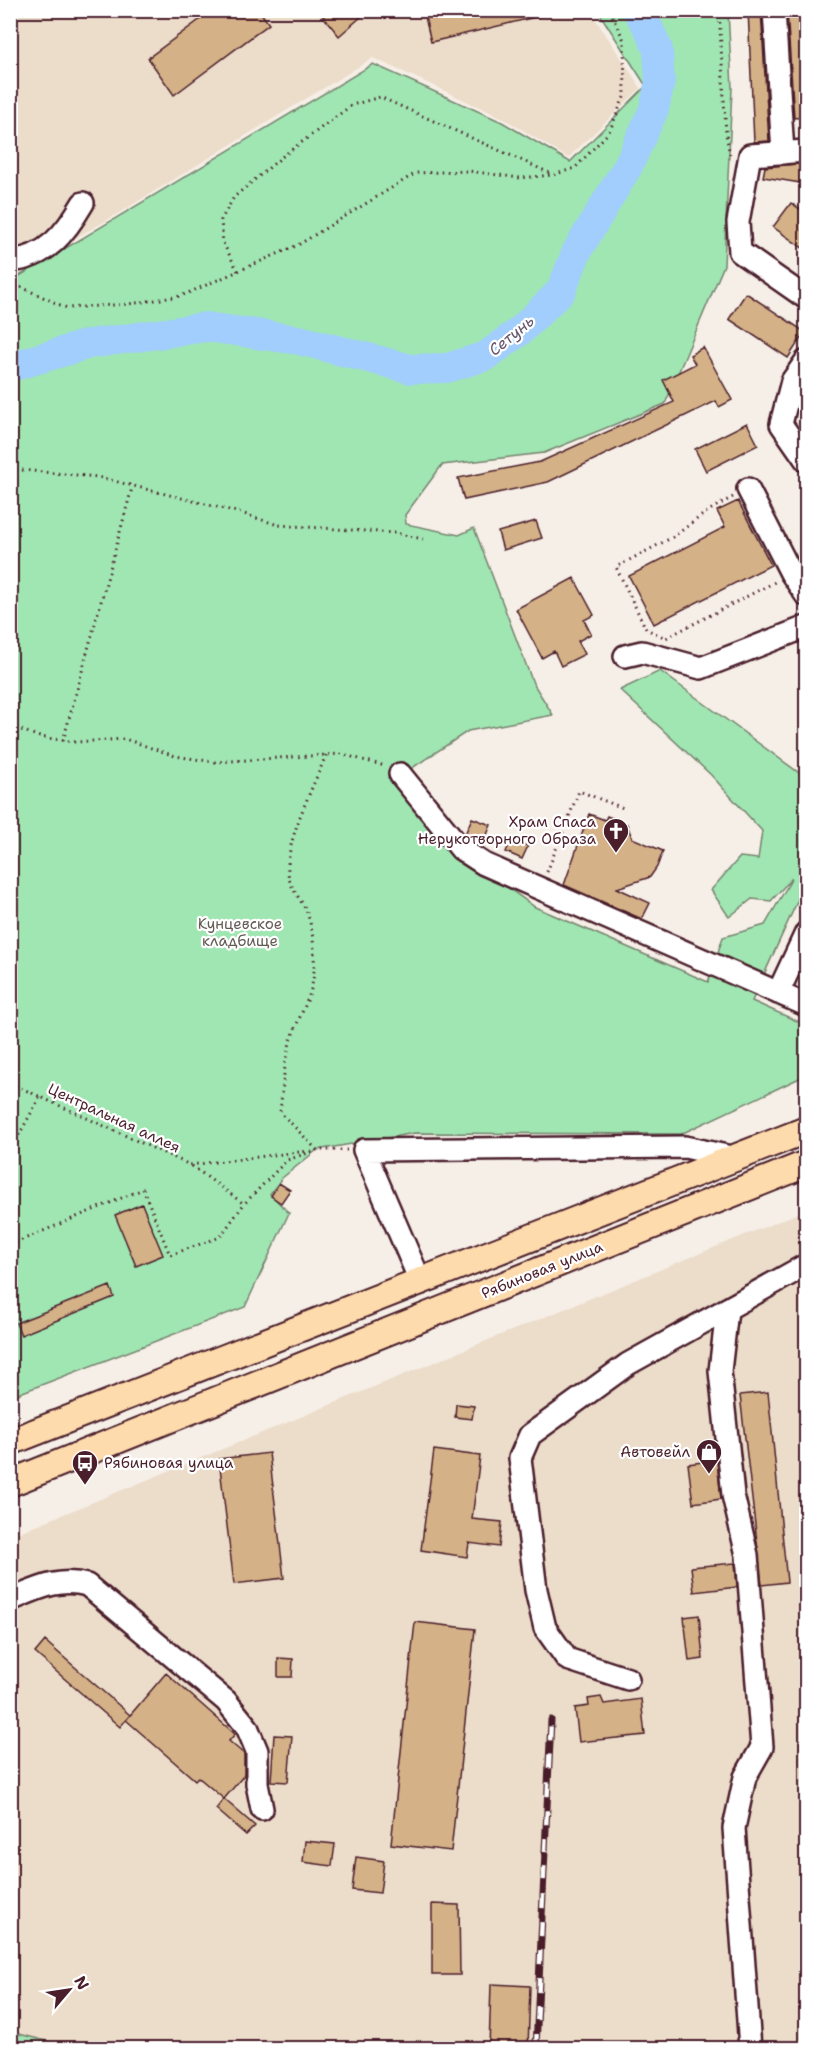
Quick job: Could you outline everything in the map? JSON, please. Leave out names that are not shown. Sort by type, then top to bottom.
[{"type":"main road","points":[[10,1442],[807,1130]]},
{"type":"main road","name":"Рябиновая улица","points":[[10,1483],[807,1164]]},
{"type":"lane","points":[[774,10],[783,153]]},
{"type":"lane","points":[[807,152],[750,155],[738,222],[740,252],[807,298]]},
{"type":"lane","points":[[10,261],[24,260],[46,250],[66,231],[83,203]]},
{"type":"lane","points":[[807,361],[792,381],[781,424],[807,460]]},
{"type":"lane","points":[[748,489],[791,573],[807,595]]},
{"type":"lane","points":[[625,656],[642,652],[701,668],[807,627]]},
{"type":"lane","points":[[400,774],[461,849],[484,864],[807,1005]]},
{"type":"lane","points":[[778,993],[807,933]]},
{"type":"lane","points":[[421,1283],[364,1150],[685,1146],[736,1158]]},
{"type":"lane","points":[[628,1679],[567,1659],[545,1628],[536,1590],[520,1458],[530,1435],[628,1364],[807,1265]]},
{"type":"lane","points":[[727,1310],[720,1371],[733,1495],[747,1555],[762,1747],[746,1777],[734,1828],[750,2049]]},
{"type":"lane","points":[[10,1600],[51,1583],[71,1580],[87,1585],[226,1701],[247,1726],[257,1750],[257,1784],[262,1809]]},
{"type":"path","points":[[10,282],[67,308],[129,304],[181,296],[298,245],[416,173],[469,171],[520,178],[553,175],[575,168],[609,132],[625,95],[624,40],[609,10]]},
{"type":"path","points":[[719,10],[726,134],[730,156]]},
{"type":"path","points":[[238,271],[223,243],[220,220],[234,197],[352,105],[380,97],[553,175]]},
{"type":"path","points":[[10,469],[98,477],[241,513],[278,525],[395,533],[423,539]]},
{"type":"path","points":[[63,741],[132,487]]},
{"type":"path","points":[[748,489],[708,510],[673,537],[616,567],[646,629],[666,638],[791,573]]},
{"type":"path","points":[[10,726],[40,737],[63,741],[125,739],[175,756],[215,762],[341,754],[376,762],[400,774]]},
{"type":"path","points":[[317,1150],[280,1112],[292,1036],[309,1001],[314,970],[314,944],[306,911],[296,895],[288,874],[295,833],[326,755]]},
{"type":"path","points":[[549,869],[579,791],[623,808]]},
{"type":"path","name":"Центральная аллея","points":[[10,1083],[190,1166],[317,1150]]},
{"type":"path","points":[[10,1151],[40,1097]]},
{"type":"path","points":[[10,1245],[142,1189],[170,1255],[220,1237],[244,1204],[287,1160],[317,1150],[364,1150]]},
{"type":"path","points":[[190,1166],[244,1204]]},
{"type":"shaded area","points":[[11,11],[590,11],[641,88],[568,158],[503,118],[373,58],[104,222],[16,271],[11,267]]},
{"type":"shaded area","points":[[806,1210],[806,2048],[11,2048],[10,1536]]},
{"type":"green space","name":"Кунцевское кладбище","points":[[598,11],[728,11],[732,88],[724,265],[665,404],[544,453],[442,465],[405,515],[406,524],[459,535],[474,528],[533,683],[553,715],[468,731],[406,772],[500,882],[535,907],[708,982],[723,937],[765,925],[792,878],[771,901],[752,899],[729,917],[711,890],[740,857],[758,859],[762,831],[711,775],[620,690],[660,671],[806,778],[806,882],[752,1001],[806,1025],[806,1075],[681,1134],[415,1133],[317,1150],[282,1178],[270,1194],[289,1213],[245,1307],[15,1395],[11,1382],[11,274],[16,278],[373,64],[502,122],[570,162],[646,86]]},
{"type":"green space","points":[[11,2032],[74,2048],[11,2048]]},
{"type":"building","points":[[213,10],[259,10],[269,24],[174,95],[148,58]]},
{"type":"building","points":[[318,10],[369,10],[339,36]]},
{"type":"building","points":[[434,10],[539,10],[540,16],[431,42],[424,13]]},
{"type":"building","points":[[748,10],[761,10],[769,141],[754,142]]},
{"type":"building","points":[[787,10],[807,10],[807,117],[794,118]]},
{"type":"building","points":[[797,164],[807,166],[807,184],[763,177],[765,167]]},
{"type":"building","points":[[791,203],[807,214],[807,251],[773,227]]},
{"type":"building","points":[[746,293],[805,332],[788,358],[729,319]]},
{"type":"building","points":[[703,347],[732,400],[719,407],[716,401],[548,482],[464,500],[458,478],[540,462],[674,402],[663,380],[695,364],[690,355]]},
{"type":"building","points":[[747,423],[758,445],[706,471],[695,449]]},
{"type":"building","points":[[738,501],[771,565],[654,624],[629,576],[725,527],[717,511]]},
{"type":"building","points":[[536,521],[542,538],[503,550],[498,532]]},
{"type":"building","points":[[574,578],[594,615],[584,620],[591,634],[578,641],[585,654],[561,666],[554,651],[542,658],[516,609]]},
{"type":"building","points":[[589,814],[605,820],[607,816],[627,824],[632,838],[663,851],[650,877],[617,888],[650,903],[642,919],[564,885]]},
{"type":"building","points":[[472,818],[491,825],[484,842],[465,834]]},
{"type":"building","points":[[511,840],[528,846],[522,859],[506,852]]},
{"type":"building","points":[[279,1183],[290,1190],[281,1203],[271,1196]]},
{"type":"building","points":[[142,1204],[163,1255],[136,1266],[115,1215]]},
{"type":"building","points":[[110,1286],[114,1297],[21,1335],[16,1323]]},
{"type":"building","points":[[768,1392],[787,1582],[762,1585],[740,1395]]},
{"type":"building","points":[[456,1404],[474,1406],[472,1419],[455,1417]]},
{"type":"building","points":[[434,1450],[480,1456],[472,1519],[502,1522],[499,1547],[469,1543],[467,1557],[421,1550]]},
{"type":"building","points":[[269,1453],[284,1578],[234,1584],[219,1459]]},
{"type":"building","points":[[717,1460],[721,1499],[693,1503],[688,1464]]},
{"type":"building","points":[[735,1563],[737,1587],[694,1592],[691,1567]]},
{"type":"building","points":[[699,1615],[703,1659],[689,1661],[684,1617]]},
{"type":"building","points":[[415,1622],[475,1629],[451,1851],[391,1844]]},
{"type":"building","points":[[45,1641],[130,1715],[120,1727],[35,1653]]},
{"type":"building","points":[[278,1658],[293,1659],[292,1677],[278,1677]]},
{"type":"building","points":[[166,1673],[235,1734],[229,1741],[244,1754],[244,1775],[224,1799],[198,1777],[195,1780],[126,1720]]},
{"type":"building","points":[[601,1697],[604,1704],[641,1699],[645,1735],[579,1742],[575,1708],[589,1706],[588,1699]]},
{"type":"building","points":[[274,1735],[292,1736],[288,1782],[271,1781]]},
{"type":"building","points":[[224,1799],[255,1826],[246,1835],[216,1809]]},
{"type":"building","points":[[305,1841],[335,1844],[332,1866],[303,1862]]},
{"type":"building","points":[[356,1857],[384,1861],[380,1893],[352,1890]]},
{"type":"building","points":[[432,1904],[459,1905],[460,1975],[432,1975]]},
{"type":"building","points":[[491,1984],[530,1986],[528,2049],[489,2049]]},
{"type":"waterway","name":"Сетунь","points":[[10,367],[89,344],[206,327],[299,340],[411,369],[447,368],[486,356],[520,331],[561,291],[577,251],[628,166],[654,109],[660,82],[658,50],[637,10]]},
{"type":"railway","points":[[536,2048],[551,1720]]},
{"type":"place","name":"Храм Спаса Нерукотворного Образа","points":[[616,854]]},
{"type":"place","name":"Автовейл","points":[[709,1475]]},
{"type":"place","name":"Рябиновая улица","points":[[85,1486]]}]
